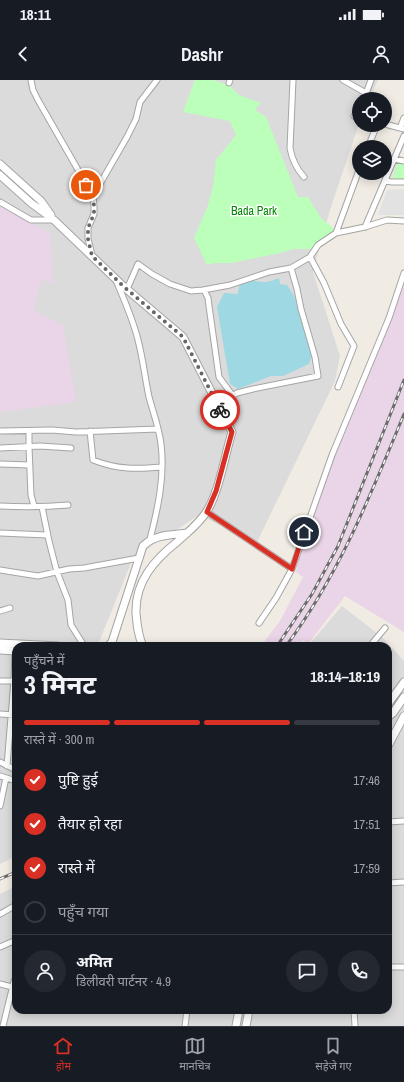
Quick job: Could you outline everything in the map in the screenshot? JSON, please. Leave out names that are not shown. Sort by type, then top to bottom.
[{"type":"street","points":[[31,80],[33,90],[38,100],[93,196],[94,214],[88,228],[88,239],[92,256]]},
{"type":"street","points":[[93,196],[127,137],[136,119],[140,102],[151,90],[157,80]]},
{"type":"street","points":[[293,80],[290,148],[296,169],[304,177]]},
{"type":"street","points":[[343,80],[364,92]]},
{"type":"street","points":[[366,92],[371,80]]},
{"type":"street","points":[[392,126],[402,129],[404,118]]},
{"type":"street","points":[[392,164],[404,136]]},
{"type":"street","points":[[394,159],[404,161]]},
{"type":"street","points":[[0,164],[41,201],[54,220]]},
{"type":"street","points":[[0,175],[31,203],[54,220],[114,277],[183,337],[232,432],[216,491],[207,512],[199,523],[154,562],[144,576],[136,606],[139,635],[142,642]]},
{"type":"street","points":[[336,233],[355,180]]},
{"type":"street","points":[[365,227],[385,180],[391,182],[404,182]]},
{"type":"street","points":[[0,202],[31,220],[54,220]]},
{"type":"street","points":[[128,289],[138,264],[170,284],[191,291],[204,290],[230,285],[270,272],[291,268],[310,256],[318,245],[336,233],[365,227],[387,220],[404,221]]},
{"type":"street","points":[[310,256],[354,346],[338,387]]},
{"type":"street","points":[[217,404],[233,396],[253,389],[318,376],[315,357],[291,268]]},
{"type":"street","points":[[259,623],[276,598],[292,569],[332,455],[389,318],[404,273]]},
{"type":"street","points":[[114,277],[130,315],[138,340],[149,398],[161,443],[162,467],[159,502],[150,540]]},
{"type":"street","points":[[204,290],[208,298],[219,377],[233,396]]},
{"type":"street","points":[[0,431],[40,430],[76,432],[158,429]]},
{"type":"street","points":[[29,431],[31,495],[34,506]]},
{"type":"street","points":[[90,431],[93,460],[112,467],[132,469],[162,467]]},
{"type":"street","points":[[0,448],[40,446],[72,448]]},
{"type":"street","points":[[0,464],[30,466]]},
{"type":"street","points":[[0,506],[42,507],[68,505]]},
{"type":"street","points":[[42,507],[47,535],[57,572],[68,600],[71,625],[82,642]]},
{"type":"street","points":[[207,512],[292,569]]},
{"type":"street","points":[[0,533],[47,535]]},
{"type":"street","points":[[113,642],[143,546],[150,540],[161,536],[188,533]]},
{"type":"street","points":[[0,570],[38,576],[69,569],[84,568],[140,558]]},
{"type":"street","points":[[0,611],[10,608]]},
{"type":"street","points":[[373,642],[385,628]]},
{"type":"street","points":[[0,643],[12,644]]},
{"type":"street","points":[[0,650],[12,651]]},
{"type":"street","points":[[0,680],[12,681]]},
{"type":"street","points":[[392,698],[404,682]]},
{"type":"street","points":[[392,714],[404,697]]},
{"type":"street","points":[[0,714],[12,715]]},
{"type":"street","points":[[392,738],[404,716]]},
{"type":"street","points":[[7,766],[12,724]]},
{"type":"street","points":[[0,762],[12,768]]},
{"type":"street","points":[[0,776],[12,780]]},
{"type":"street","points":[[0,806],[6,778]]},
{"type":"street","points":[[392,822],[404,821]]},
{"type":"street","points":[[392,883],[404,882]]},
{"type":"street","points":[[0,914],[12,907]]},
{"type":"street","points":[[0,947],[12,942]]},
{"type":"street","points":[[392,967],[404,967]]},
{"type":"street","points":[[0,984],[12,987]]},
{"type":"street","points":[[4,1026],[12,996]]},
{"type":"street","points":[[185,1026],[186,1014]]},
{"type":"street","points":[[236,1026],[239,1014]]},
{"type":"street","points":[[246,1026],[248,1014]]},
{"type":"street","points":[[354,1014],[355,1026]]},
{"type":"shaded area","points":[[0,80],[378,80],[372,92],[352,92],[352,132],[356,132],[354,140],[352,140],[352,145],[330,210],[313,272],[340,356],[335,381],[257,542],[199,515],[133,558],[99,642],[12,642],[12,858],[0,864]]},
{"type":"shaded area","points":[[404,189],[404,215],[378,215],[387,190]]},
{"type":"shaded area","points":[[0,206],[50,233],[53,284],[42,279],[33,309],[63,326],[76,402],[0,412]]},
{"type":"shaded area","points":[[404,279],[404,632],[345,596],[310,642],[303,640],[302,642],[264,642],[280,621],[303,577],[296,572],[307,524]]},
{"type":"shaded area","points":[[342,606],[387,642],[311,642]]},
{"type":"shaded area","points":[[392,648],[404,661],[404,1026],[0,1026],[0,894],[12,888],[12,1014],[392,1014]]},
{"type":"green space","name":"Bada Park","points":[[195,80],[213,80],[230,86],[239,95],[261,103],[255,110],[266,117],[298,197],[308,197],[321,218],[332,227],[336,233],[316,243],[311,249],[293,249],[231,263],[215,263],[207,265],[194,238],[207,208],[213,187],[216,160],[236,135],[230,121],[183,112]]},
{"type":"green space","points":[[398,161],[404,163],[404,180],[392,180]]},
{"type":"water","points":[[279,278],[280,284],[287,285],[294,296],[313,353],[309,364],[283,376],[271,376],[238,389],[230,384],[217,307],[224,293],[238,294],[241,284],[244,282],[268,282]]},
{"type":"railway","points":[[280,642],[312,594],[338,546],[404,380]]},
{"type":"railway","points":[[289,642],[305,619],[338,562],[366,504],[404,414]]},
{"type":"railway","points":[[0,879],[12,874]]},
{"type":"way so far","points":[[86,185],[93,196],[94,206],[94,214],[88,228],[88,239],[92,256],[123,286],[183,337],[220,410]]},
{"type":"route","points":[[220,410],[232,432],[216,491],[207,512],[292,569],[304,532]]}]
